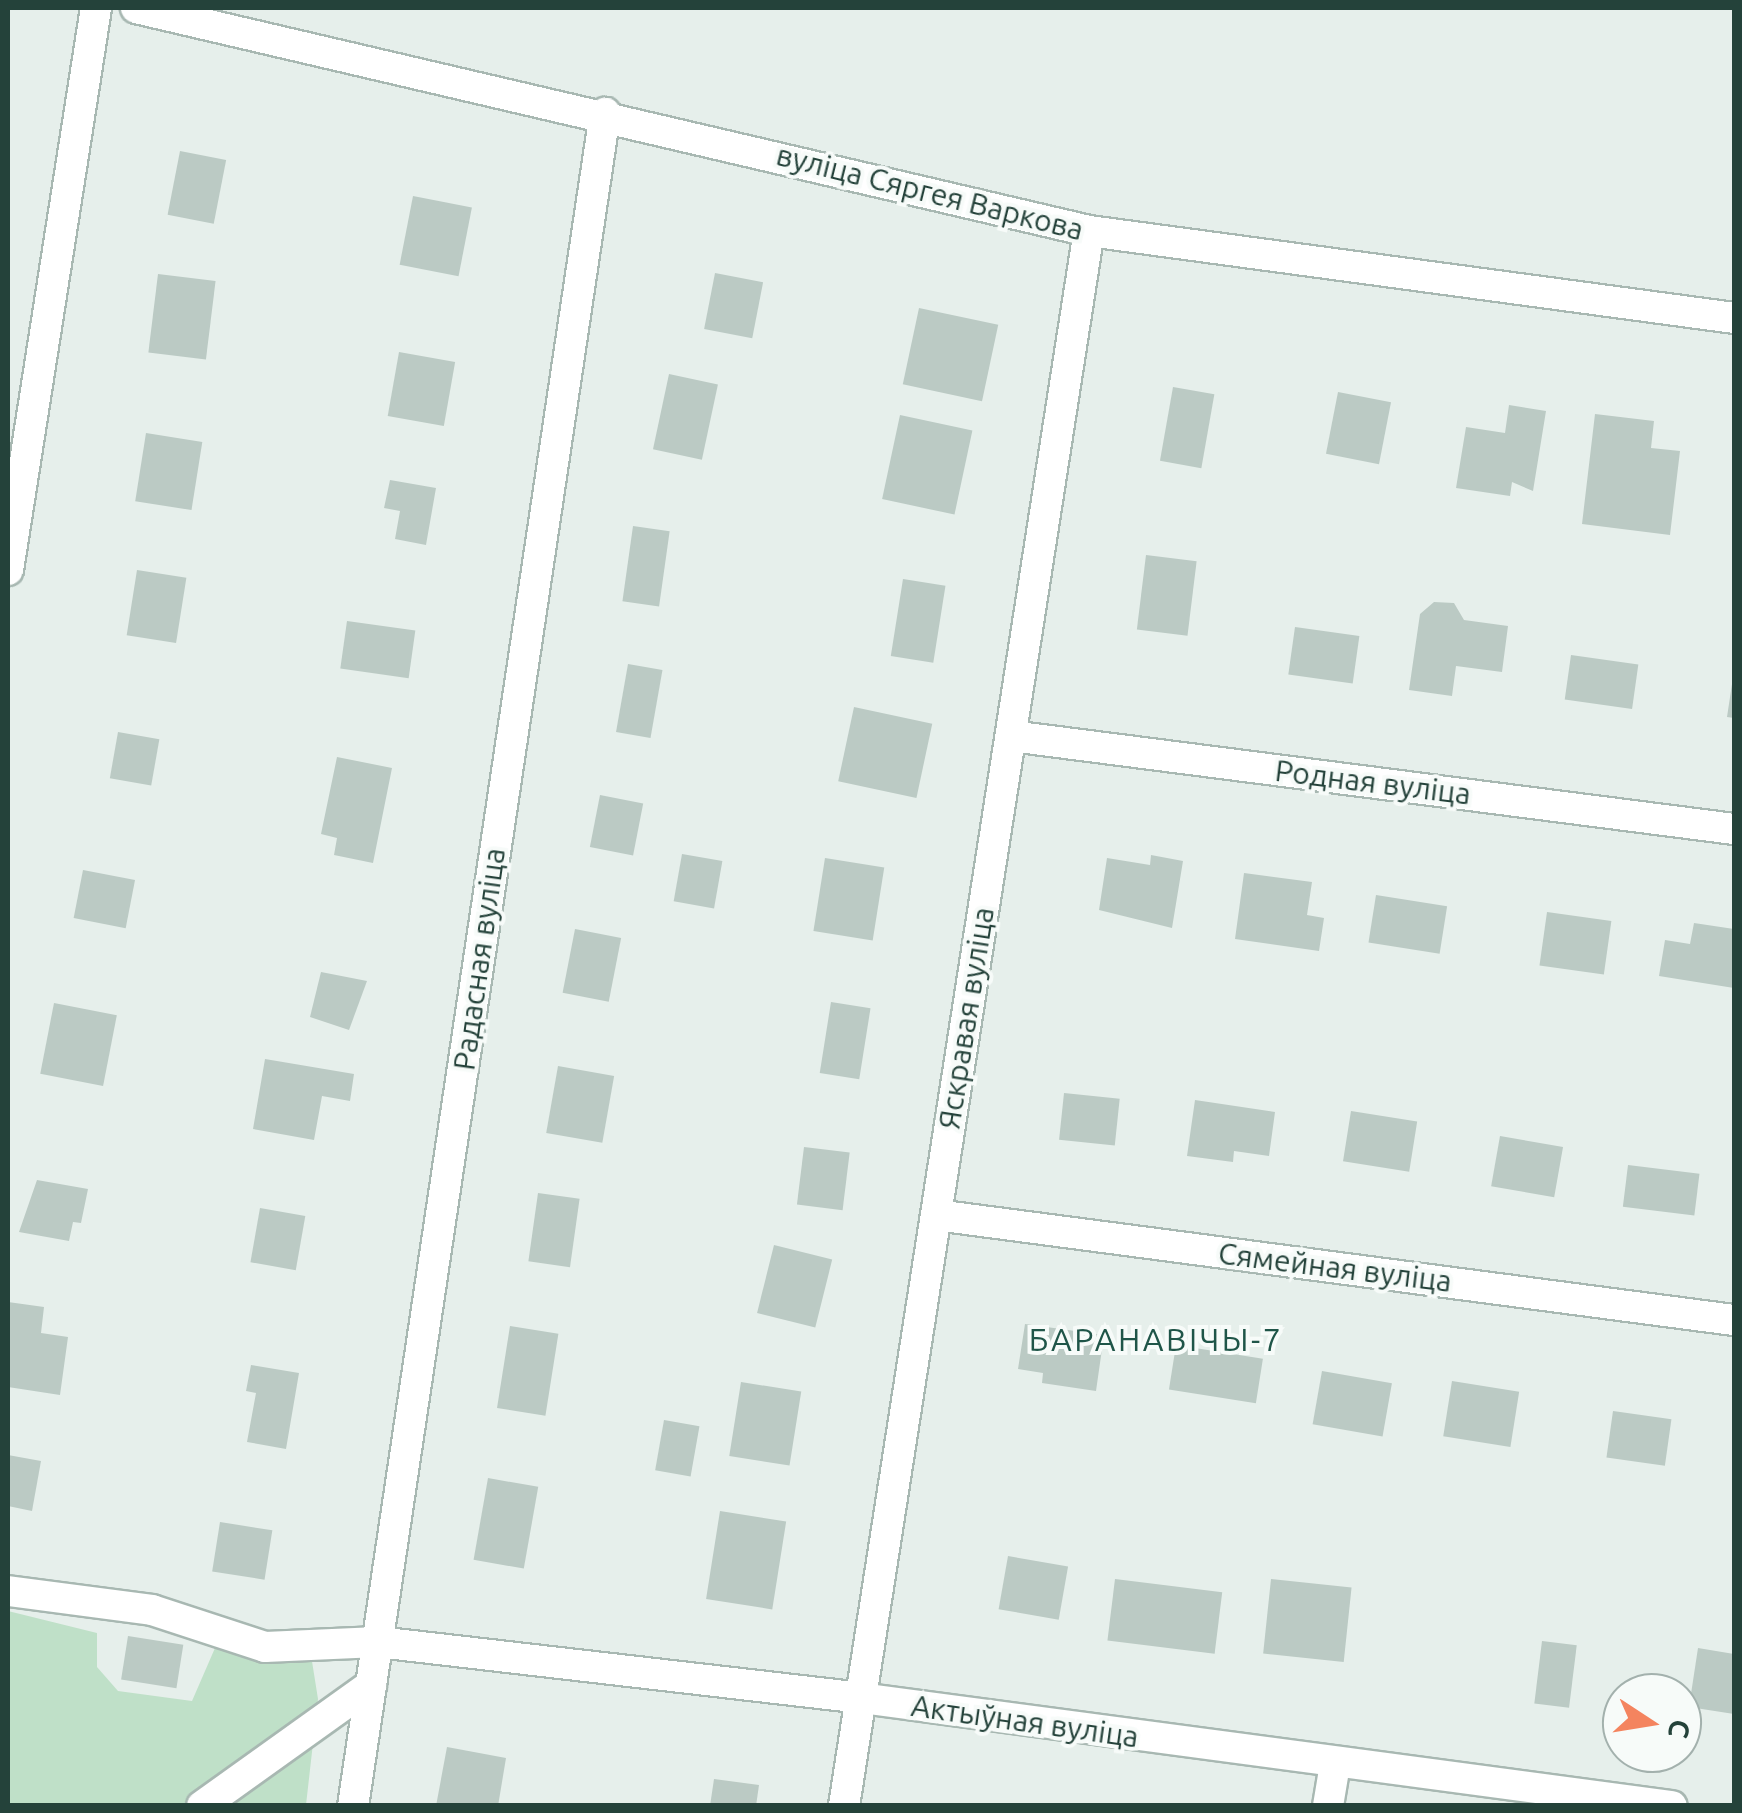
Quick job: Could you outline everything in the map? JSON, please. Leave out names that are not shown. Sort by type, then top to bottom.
[{"type":"street","points":[[8,570],[14,485],[96,8]]},
{"type":"street","name":"вуліца Сяргея Варкова","points":[[136,8],[605,112],[1089,231],[1734,318]]},
{"type":"street","name":"Радасная вуліца","points":[[353,1806],[605,112]]},
{"type":"street","name":"Яскравая вуліца","points":[[844,1806],[1089,231]]},
{"type":"street","name":"Родная вуліца","points":[[1010,736],[1734,829]]},
{"type":"street","name":"Сямейная вуліца","points":[[936,1215],[1734,1320]]},
{"type":"street","name":"Актыўная вуліца","points":[[8,1592],[152,1610],[264,1647],[378,1642],[861,1698],[1672,1806]]},
{"type":"street","points":[[202,1806],[371,1686]]},
{"type":"street","points":[[1328,1806],[1335,1764]]},
{"type":"green space","points":[[8,1611],[97,1633],[97,1667],[118,1691],[192,1701],[215,1648],[311,1655],[318,1699],[306,1805],[8,1805]]},
{"type":"building","points":[[180,151],[226,160],[214,224],[168,215]]},
{"type":"building","points":[[413,196],[472,207],[459,276],[400,265]]},
{"type":"building","points":[[715,273],[763,282],[752,338],[704,329]]},
{"type":"building","points":[[158,274],[216,281],[206,359],[148,352]]},
{"type":"building","points":[[919,308],[998,325],[982,401],[903,384]]},
{"type":"building","points":[[399,352],[455,362],[444,426],[388,416]]},
{"type":"building","points":[[669,374],[718,384],[702,460],[653,449]]},
{"type":"building","points":[[1173,387],[1214,394],[1201,468],[1160,461]]},
{"type":"building","points":[[1338,392],[1391,402],[1379,464],[1326,454]]},
{"type":"building","points":[[1509,405],[1546,411],[1533,491],[1512,482],[1510,496],[1456,488],[1466,427],[1505,433]]},
{"type":"building","points":[[1595,414],[1654,421],[1651,448],[1680,451],[1670,535],[1582,524]]},
{"type":"building","points":[[900,415],[972,430],[955,515],[882,499]]},
{"type":"building","points":[[146,433],[202,442],[192,510],[135,501]]},
{"type":"building","points":[[390,480],[436,488],[426,545],[395,539],[400,511],[384,508]]},
{"type":"building","points":[[633,526],[670,531],[659,606],[622,601]]},
{"type":"building","points":[[1146,555],[1197,561],[1187,636],[1137,629]]},
{"type":"building","points":[[137,570],[186,578],[176,643],[127,635]]},
{"type":"building","points":[[903,579],[945,586],[933,663],[891,656]]},
{"type":"building","points":[[1434,602],[1454,603],[1464,620],[1508,626],[1502,672],[1456,666],[1452,696],[1409,690],[1420,614]]},
{"type":"building","points":[[347,621],[415,631],[409,678],[340,669]]},
{"type":"building","points":[[1295,627],[1359,636],[1353,684],[1288,675]]},
{"type":"building","points":[[1571,655],[1638,664],[1632,709],[1565,700]]},
{"type":"building","points":[[628,664],[662,670],[650,738],[616,732]]},
{"type":"building","points":[[1734,684],[1734,718],[1727,717]]},
{"type":"building","points":[[854,707],[932,724],[916,798],[838,781]]},
{"type":"building","points":[[118,732],[159,739],[151,786],[110,778]]},
{"type":"building","points":[[337,757],[392,768],[373,863],[334,855],[337,838],[321,834]]},
{"type":"building","points":[[600,795],[643,803],[633,855],[590,847]]},
{"type":"building","points":[[682,854],[722,861],[714,908],[674,901]]},
{"type":"building","points":[[1151,855],[1183,861],[1172,928],[1099,910],[1107,858],[1150,865]]},
{"type":"building","points":[[825,858],[884,867],[873,940],[813,931]]},
{"type":"building","points":[[83,870],[135,880],[126,928],[74,918]]},
{"type":"building","points":[[1244,873],[1312,882],[1307,915],[1324,918],[1319,951],[1235,939]]},
{"type":"building","points":[[1376,895],[1447,906],[1440,954],[1368,942]]},
{"type":"building","points":[[1547,912],[1611,921],[1604,975],[1539,965]]},
{"type":"building","points":[[1694,923],[1734,929],[1734,988],[1659,976],[1665,940],[1690,944]]},
{"type":"building","points":[[575,929],[621,938],[609,1002],[563,993]]},
{"type":"building","points":[[321,972],[367,981],[349,1030],[310,1017]]},
{"type":"building","points":[[831,1002],[871,1008],[859,1079],[820,1073]]},
{"type":"building","points":[[54,1003],[117,1015],[103,1086],[40,1074]]},
{"type":"building","points":[[265,1059],[354,1074],[350,1101],[322,1096],[314,1140],[253,1129]]},
{"type":"building","points":[[558,1066],[614,1076],[602,1143],[546,1133]]},
{"type":"building","points":[[1064,1093],[1120,1099],[1115,1146],[1059,1140]]},
{"type":"building","points":[[1195,1100],[1275,1112],[1269,1156],[1234,1151],[1233,1162],[1187,1156]]},
{"type":"building","points":[[1351,1111],[1417,1121],[1409,1172],[1343,1161]]},
{"type":"building","points":[[1500,1136],[1563,1147],[1554,1197],[1491,1186]]},
{"type":"building","points":[[804,1147],[850,1153],[843,1210],[797,1205]]},
{"type":"building","points":[[1628,1165],[1699,1174],[1694,1215],[1623,1207]]},
{"type":"building","points":[[37,1180],[88,1189],[81,1223],[73,1222],[69,1241],[19,1232]]},
{"type":"building","points":[[538,1193],[580,1199],[570,1267],[528,1261]]},
{"type":"building","points":[[260,1208],[305,1216],[296,1270],[250,1262]]},
{"type":"building","points":[[774,1245],[832,1260],[815,1327],[757,1313]]},
{"type":"building","points":[[8,1302],[44,1307],[41,1333],[68,1337],[60,1395],[8,1387]]},
{"type":"building","points":[[1025,1324],[1104,1335],[1096,1391],[1042,1383],[1043,1373],[1018,1369]]},
{"type":"building","points":[[510,1326],[558,1334],[545,1416],[497,1408]]},
{"type":"building","points":[[1176,1345],[1263,1359],[1256,1403],[1169,1389]]},
{"type":"building","points":[[251,1365],[299,1373],[286,1449],[247,1442],[256,1393],[246,1391]]},
{"type":"building","points":[[1322,1371],[1392,1383],[1383,1437],[1313,1424]]},
{"type":"building","points":[[1452,1381],[1519,1392],[1510,1447],[1443,1436]]},
{"type":"building","points":[[741,1382],[801,1392],[790,1466],[729,1456]]},
{"type":"building","points":[[1613,1411],[1671,1419],[1665,1466],[1606,1458]]},
{"type":"building","points":[[664,1420],[699,1426],[691,1476],[655,1470]]},
{"type":"building","points":[[8,1455],[41,1461],[32,1511],[8,1506]]},
{"type":"building","points":[[488,1478],[538,1487],[524,1569],[474,1560]]},
{"type":"building","points":[[720,1511],[786,1521],[772,1609],[706,1599]]},
{"type":"building","points":[[220,1522],[272,1530],[265,1580],[212,1571]]},
{"type":"building","points":[[1008,1556],[1068,1567],[1059,1620],[999,1609]]},
{"type":"building","points":[[1115,1579],[1222,1592],[1215,1654],[1107,1641]]},
{"type":"building","points":[[1271,1579],[1352,1587],[1344,1662],[1263,1654]]},
{"type":"building","points":[[128,1636],[183,1645],[176,1688],[121,1679]]},
{"type":"building","points":[[1542,1641],[1577,1645],[1569,1708],[1534,1704]]},
{"type":"building","points":[[1698,1648],[1734,1654],[1734,1714],[1702,1709],[1702,1673],[1694,1673]]},
{"type":"building","points":[[447,1747],[506,1758],[498,1806],[436,1806]]},
{"type":"building","points":[[714,1779],[759,1785],[756,1806],[710,1806]]},
{"type":"district","name":"БАРАНАВІЧЫ-7","points":[[1156,1339]]}]
